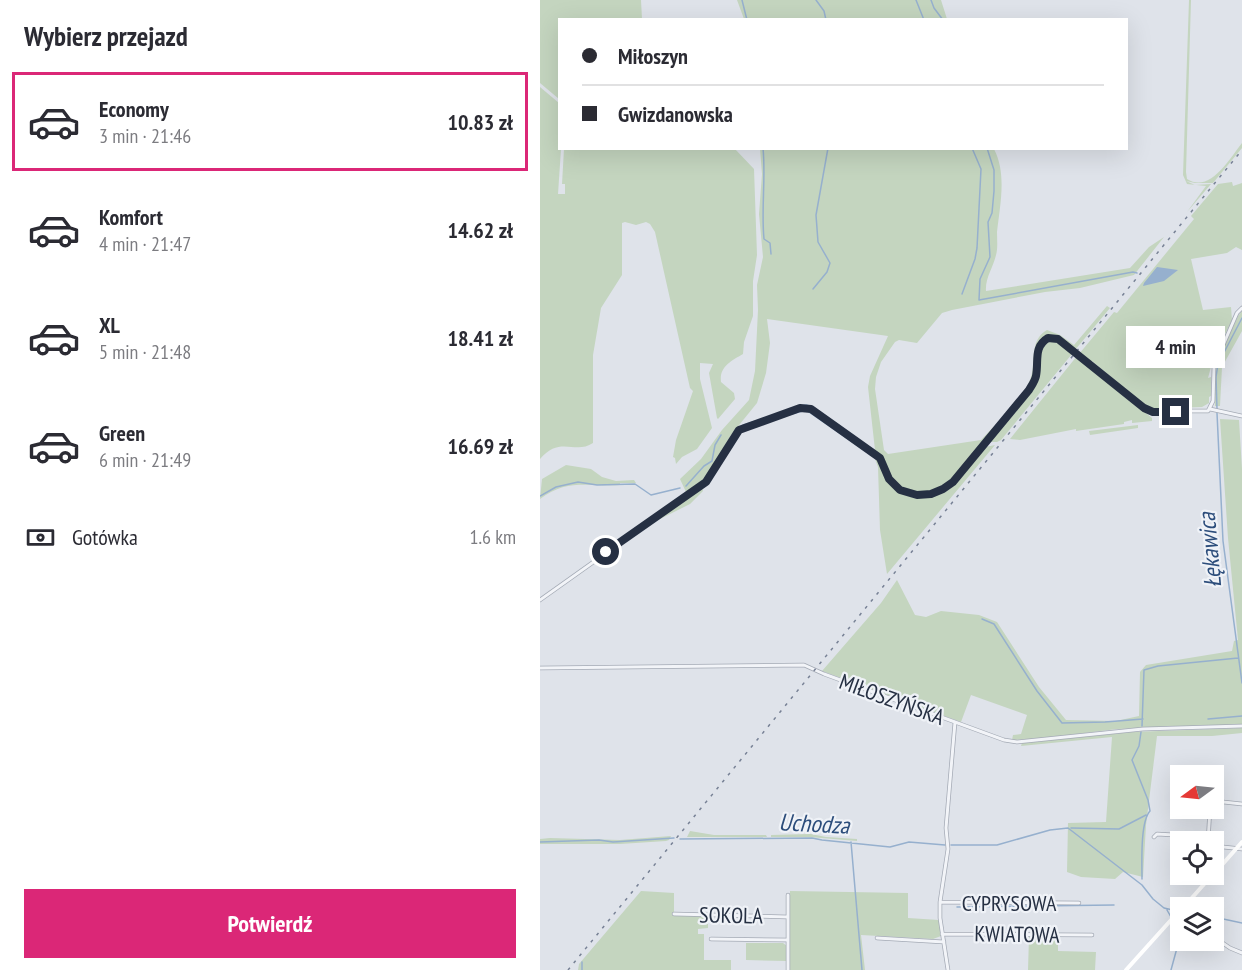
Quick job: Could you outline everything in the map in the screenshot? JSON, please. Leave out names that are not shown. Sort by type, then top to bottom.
[{"type":"street","points":[[1210,409],[1213,401],[1214,366],[1237,313],[1242,308]]},
{"type":"street","points":[[540,600],[709,479],[739,430],[800,408],[811,409],[880,458],[892,484],[909,493],[931,494],[949,486],[1029,390],[1036,376],[1038,348],[1048,338],[1058,339],[1149,411],[1198,412],[1210,409],[1242,416]]},
{"type":"street","name":"MIŁOSZYŃSKA","points":[[540,668],[804,665],[1004,740],[1017,742],[1143,729],[1242,726]]},
{"type":"street","points":[[948,970],[940,902],[948,849],[946,828],[955,722]]},
{"type":"street","points":[[1224,802],[1242,804]]},
{"type":"street","points":[[1154,837],[1157,834],[1170,835]]},
{"type":"street","points":[[1224,863],[1242,842]]},
{"type":"street","points":[[1224,847],[1239,848]]},
{"type":"street","points":[[1193,897],[1203,885]]},
{"type":"street","points":[[788,895],[788,970]]},
{"type":"street","name":"CYPRYSOWA","points":[[940,902],[1078,903]]},
{"type":"street","name":"SOKOLA","points":[[674,914],[788,917]]},
{"type":"street","points":[[1126,970],[1170,922]]},
{"type":"street","name":"KWIATOWA","points":[[942,934],[1092,936]]},
{"type":"street","points":[[877,938],[944,942]]},
{"type":"street","points":[[711,939],[788,940]]},
{"type":"street","points":[[1224,944],[1242,953]]},
{"type":"green space","points":[[540,0],[641,0],[642,18],[558,18],[558,98],[540,83]]},
{"type":"green space","points":[[737,0],[941,0],[947,18],[744,18]]},
{"type":"green space","points":[[1189,0],[1191,0],[1187,179],[1204,182],[1211,178],[1219,172],[1242,143],[1242,148],[1213,183],[1195,183],[1186,181],[1195,185],[1187,184],[1183,175]]},
{"type":"green space","points":[[540,87],[558,102],[558,150],[561,150],[558,194],[565,194],[565,184],[562,184],[564,150],[736,150],[754,169],[757,255],[753,281],[753,316],[744,342],[743,354],[724,368],[721,377],[721,382],[734,393],[735,399],[718,419],[709,373],[713,364],[700,363],[700,379],[712,428],[697,449],[682,457],[676,464],[673,457],[676,440],[693,391],[690,388],[655,232],[646,222],[636,225],[622,223],[622,275],[601,308],[593,355],[593,443],[580,447],[554,448],[540,459]]},
{"type":"green space","points":[[760,150],[994,150],[1000,169],[1002,190],[997,252],[986,291],[1130,268],[1149,247],[1164,237],[1134,275],[1080,288],[1045,292],[952,310],[942,313],[917,343],[899,340],[895,342],[881,362],[875,389],[884,450],[888,454],[981,440],[1028,385],[1035,345],[1041,334],[1047,330],[1060,335],[1074,345],[1107,306],[1110,308],[1075,350],[1064,341],[1052,336],[1039,343],[1035,353],[1034,378],[1029,388],[952,481],[938,489],[913,493],[898,487],[889,475],[881,457],[856,440],[857,438],[875,450],[868,387],[870,376],[888,336],[767,319],[770,343],[766,373],[757,403],[731,435],[707,477],[686,492],[680,479],[701,459],[722,430],[749,400],[755,371],[757,285],[763,257],[759,214],[762,174]]},
{"type":"green space","points":[[1232,182],[1233,186],[1242,183],[1242,250],[1236,247],[1227,253],[1191,259],[1203,310],[1231,307],[1232,320],[1214,356],[1208,378],[1211,377],[1209,403],[1202,407],[1152,409],[1092,361],[1090,363],[1079,354],[1114,312],[1117,313],[1194,219],[1191,216],[1218,184]]},
{"type":"green space","points":[[1211,184],[1187,212],[1206,186],[1196,185]]},
{"type":"green space","points":[[1242,311],[1242,331],[1222,367],[1220,406],[1215,406],[1215,367]]},
{"type":"green space","points":[[1052,340],[1062,344],[1072,354],[1001,440],[989,442],[1018,409],[1031,390],[1039,371],[1041,347],[1047,341]]},
{"type":"green space","points":[[1077,356],[1152,418],[1152,421],[1132,423],[1132,420],[1124,424],[1076,431],[1076,429],[1020,440],[1010,439]]},
{"type":"green space","points":[[1220,419],[1239,420],[1242,469],[1242,725],[1117,729],[1012,740],[1013,735],[1021,734],[1027,715],[971,695],[961,722],[822,671],[881,603],[897,580],[915,615],[926,617],[941,611],[979,615],[997,622],[1039,687],[1066,720],[1116,721],[1139,716],[1140,672],[1146,665],[1232,651],[1234,641],[1238,640]]},
{"type":"green space","points":[[1138,425],[1138,428],[1090,435],[1089,431]]},
{"type":"green space","points":[[995,445],[887,574],[880,530],[878,467],[875,459],[896,489],[908,495],[925,497],[945,489],[963,474],[985,447]]},
{"type":"green space","points":[[566,465],[591,469],[602,477],[616,481],[634,480],[636,483],[569,486],[550,492],[540,499],[542,479]]},
{"type":"green space","points":[[702,488],[703,491],[690,504],[652,523]]},
{"type":"green space","points":[[1242,728],[1242,733],[1212,736],[1157,736],[1146,825],[1143,877],[1123,872],[1115,879],[1081,877],[1067,872],[1068,823],[1106,822],[1112,737],[1021,746],[1022,743],[1131,732]]},
{"type":"green space","points":[[690,831],[714,835],[766,835],[767,837],[687,837]]},
{"type":"green space","points":[[811,834],[857,839],[857,841],[810,837],[771,837],[771,835]]},
{"type":"green space","points":[[671,836],[666,841],[620,844],[540,844],[540,839],[550,838],[620,840]]},
{"type":"green space","points":[[641,891],[674,893],[674,915],[708,916],[708,928],[698,929],[698,934],[704,934],[704,960],[731,960],[731,970],[578,970],[579,964]]},
{"type":"green space","points":[[790,891],[908,893],[908,918],[939,920],[941,936],[933,939],[861,935],[865,970],[790,970]]},
{"type":"green space","points":[[1029,937],[1058,937],[1058,951],[1096,952],[1095,970],[1028,970]]},
{"type":"green space","points":[[746,943],[783,943],[787,946],[787,961],[746,960]]},
{"type":"water","points":[[1157,267],[1178,270],[1164,281],[1143,286],[1144,283]]},
{"type":"waterway","points":[[742,0],[746,18]]},
{"type":"waterway","points":[[816,0],[824,11],[826,18]]},
{"type":"waterway","points":[[916,0],[923,18]]},
{"type":"waterway","points":[[931,0],[942,18]]},
{"type":"waterway","points":[[763,150],[764,239],[770,243],[771,254]]},
{"type":"waterway","points":[[813,289],[827,272],[830,263],[818,242],[816,215],[828,150]]},
{"type":"waterway","points":[[962,294],[977,248],[981,169],[973,150]]},
{"type":"waterway","points":[[988,150],[994,170],[994,191],[992,213],[988,222],[990,257],[980,279],[979,300],[1137,273]]},
{"type":"waterway","name":"Łękawica","points":[[1217,409],[1218,364],[1242,318]]},
{"type":"waterway","points":[[801,406],[813,407],[858,439]]},
{"type":"waterway","points":[[743,425],[791,410]]},
{"type":"waterway","points":[[781,417],[806,410],[874,457]]},
{"type":"waterway","name":"Łękawica","points":[[1217,413],[1223,541],[1242,683]]},
{"type":"waterway","points":[[686,486],[704,466],[712,461],[715,445],[721,435]]},
{"type":"waterway","points":[[540,496],[556,487],[578,482],[597,485],[635,484],[651,495],[680,488]]},
{"type":"waterway","points":[[982,619],[994,624],[1037,691],[1062,723],[1143,719]]},
{"type":"waterway","points":[[1142,726],[1144,670],[1158,666],[1238,658]]},
{"type":"waterway","points":[[1208,719],[1242,716]]},
{"type":"waterway","points":[[1141,732],[1139,746],[1132,760],[1150,811],[1143,833],[1142,879]]},
{"type":"waterway","points":[[1071,828],[1119,829],[1146,815]]},
{"type":"waterway","name":"Uchodza","points":[[951,845],[997,845],[1050,830],[1068,828],[1142,885],[1164,908],[1170,909]]},
{"type":"waterway","name":"Uchodza","points":[[540,842],[599,840],[613,842],[674,838]]},
{"type":"waterway","name":"Uchodza","points":[[680,839],[812,838],[890,847],[909,842],[945,845]]},
{"type":"waterway","points":[[851,842],[862,970]]},
{"type":"waterway","points":[[957,907],[1114,905]]},
{"type":"waterway","points":[[1167,910],[1170,915]]},
{"type":"waterway","name":"Uchodza","points":[[1224,919],[1242,923]]},
{"type":"waterway","points":[[1171,970],[1176,951]]},
{"type":"waterway","points":[[582,962],[582,970]]},
{"type":"railway","points":[[568,970],[1242,150]]},
{"type":"route","points":[[606,552],[706,482],[739,430],[805,407],[880,458],[892,484],[900,490],[924,495],[943,489],[953,482],[1029,390],[1036,376],[1038,348],[1048,338],[1058,339],[1149,411],[1176,412]]}]
